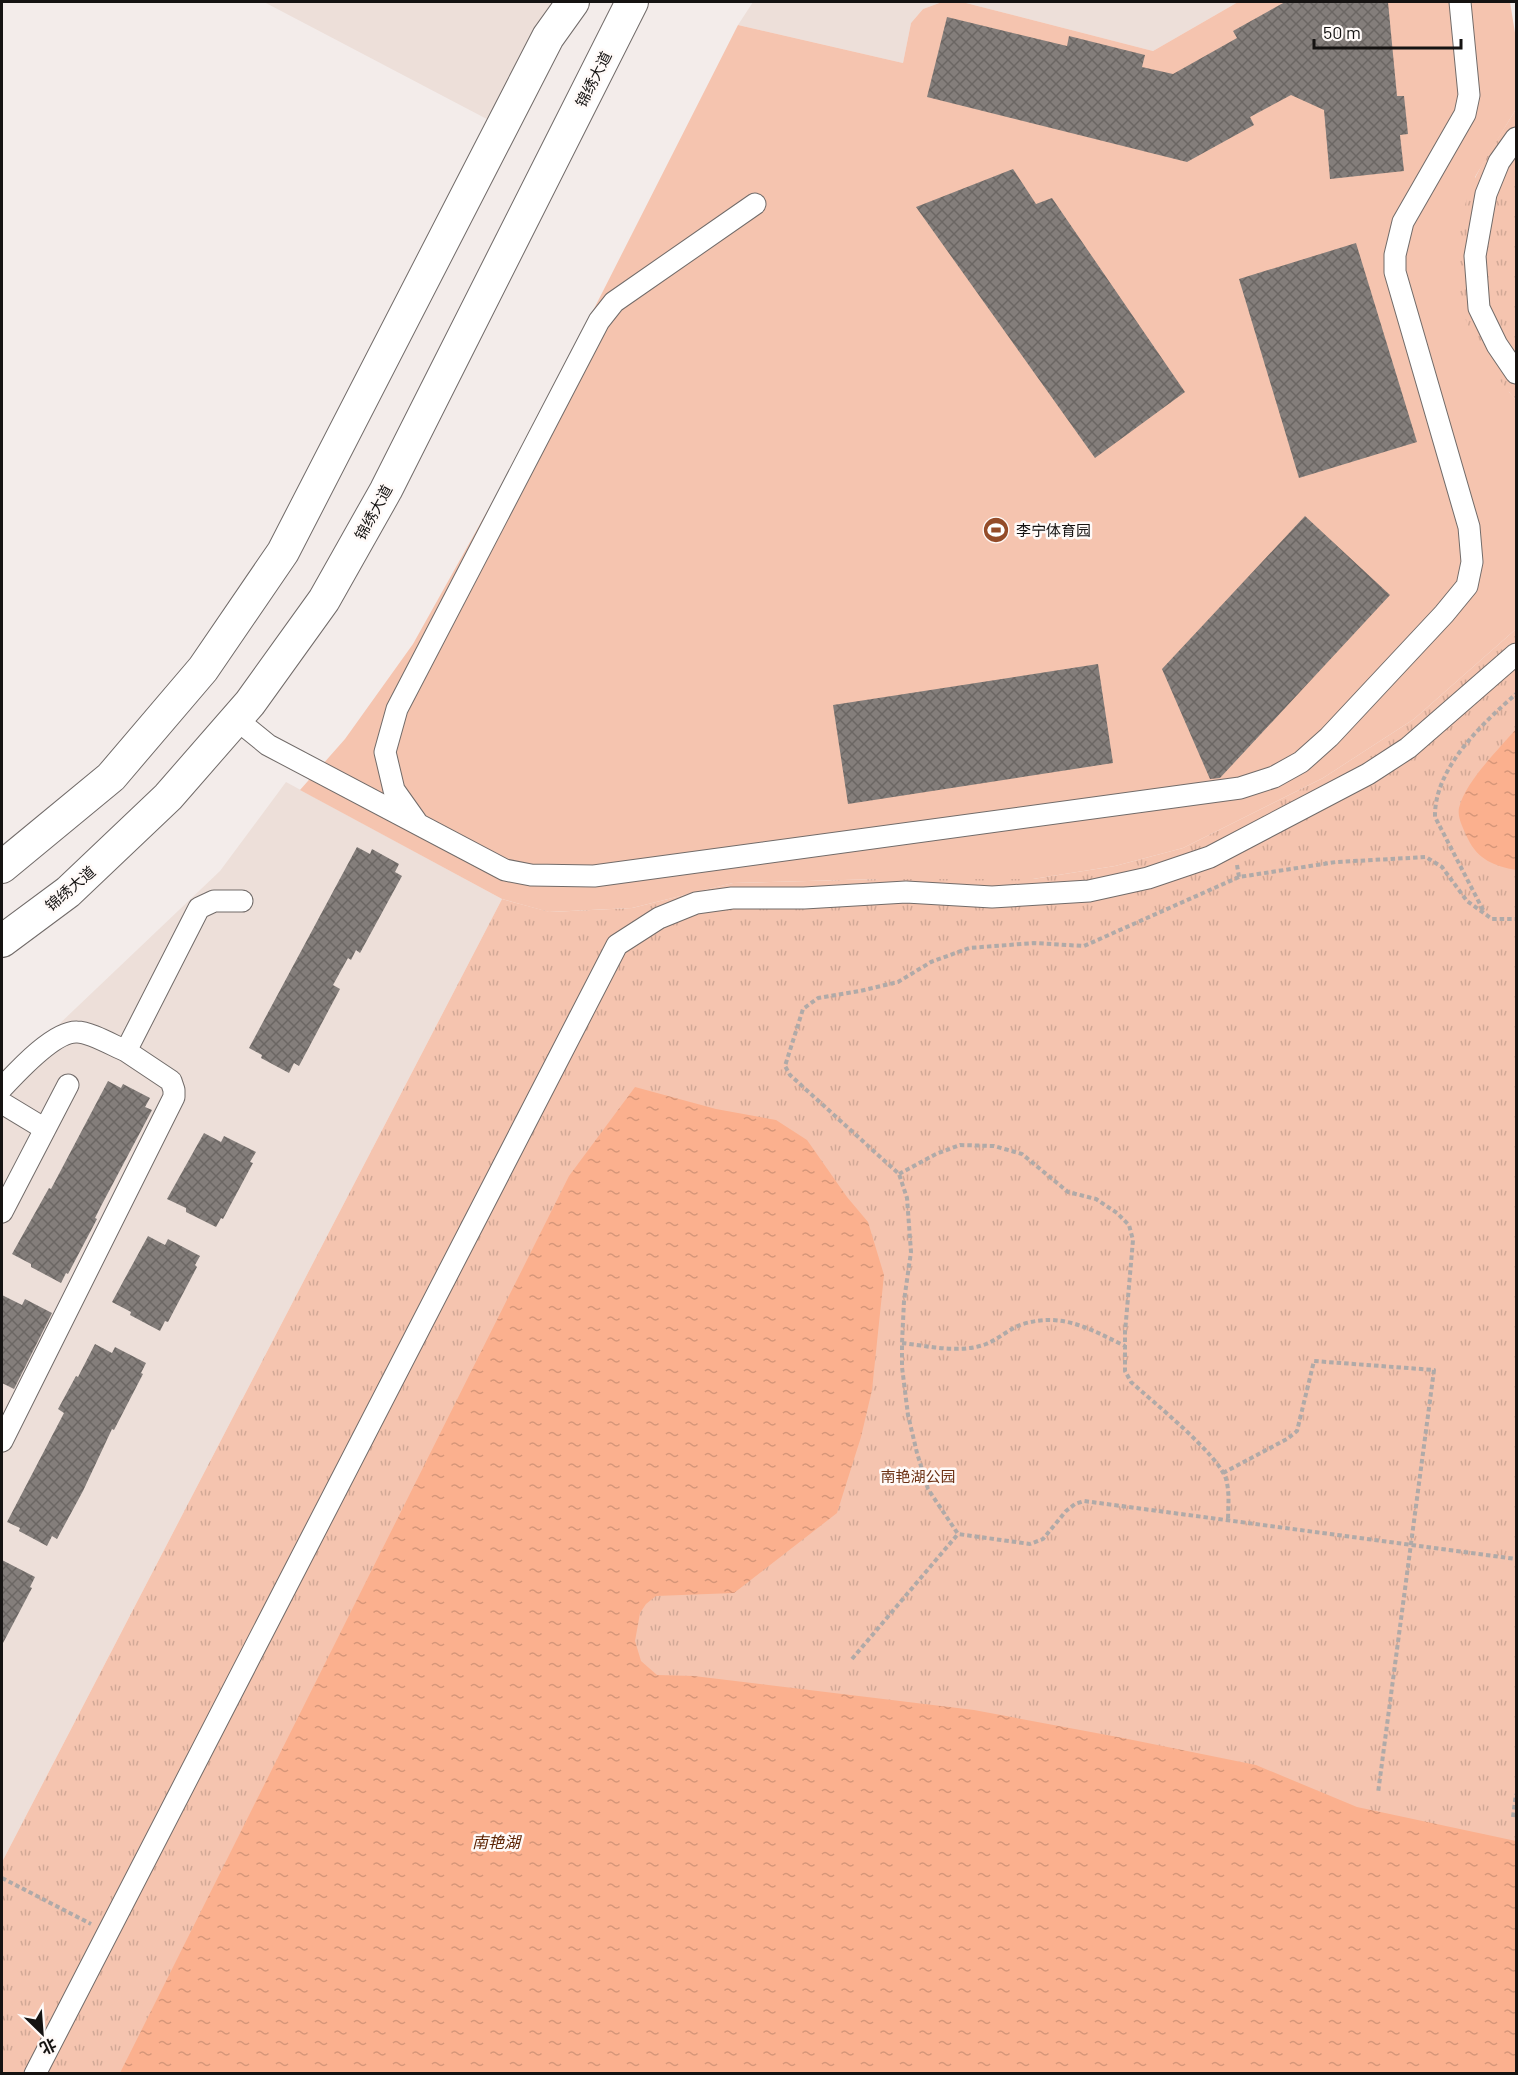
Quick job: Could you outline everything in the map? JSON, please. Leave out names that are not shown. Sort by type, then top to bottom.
[{"type":"highway","points":[[2,867],[111,777],[203,669],[283,552],[548,37],[573,2]]},
{"type":"highway","name":"锦绣大道","points":[[2,941],[68,892],[168,797],[250,703],[324,600],[386,490],[632,2]]},
{"type":"lane","points":[[236,719],[268,744],[420,827],[505,870],[531,875],[594,876],[1240,788],[1274,777],[1301,762],[1329,737],[1444,614],[1467,586],[1472,562],[1469,527],[1395,273],[1395,255],[1403,222],[1465,114],[1468,95],[1460,2]]},
{"type":"lane","points":[[1516,138],[1499,162],[1486,194],[1474,256],[1479,308],[1497,345],[1516,374]]},
{"type":"lane","points":[[420,827],[393,790],[385,752],[397,709],[598,321],[614,302],[755,204]]},
{"type":"lane","points":[[36,2073],[617,945],[659,918],[696,903],[732,898],[804,898],[906,892],[992,897],[1089,891],[1148,878],[1210,856],[1368,774],[1408,748],[1516,654]]},
{"type":"lane","points":[[126,1052],[199,908],[214,901],[242,902]]},
{"type":"lane","points":[[2,1088],[42,1050],[70,1033],[82,1033],[126,1052],[171,1081],[174,1090],[174,1097],[2,1441]]},
{"type":"lane","points":[[2,1212],[68,1085]]},
{"type":"lane","points":[[2,1103],[45,1129]]},
{"type":"path","points":[[1484,913],[1435,817],[1435,806],[1440,787],[1456,757],[1487,719],[1516,694]]},
{"type":"path","points":[[1233,844],[1239,877]]},
{"type":"path","points":[[1516,919],[1492,919],[1467,901],[1442,867],[1426,857],[1336,862],[1239,877],[1084,946],[1034,943],[969,948],[932,962],[898,982],[860,992],[818,998],[803,1009],[785,1066],[790,1076],[899,1174],[907,1198],[911,1252],[904,1301],[902,1343],[902,1367],[908,1414],[928,1489],[958,1534],[1030,1544],[1043,1539],[1066,1511],[1084,1501],[1516,1559]]},
{"type":"path","points":[[899,1174],[936,1154],[960,1145],[994,1146],[1022,1154],[1068,1192],[1096,1199],[1117,1213],[1129,1225],[1133,1240],[1125,1371],[1131,1382],[1203,1448],[1223,1473],[1228,1488],[1228,1522]]},
{"type":"path","points":[[902,1343],[958,1349],[985,1344],[1021,1325],[1046,1319],[1077,1323],[1125,1346]]},
{"type":"path","points":[[1223,1473],[1287,1439],[1297,1431],[1314,1361],[1434,1370],[1378,1793]]},
{"type":"path","points":[[852,1659],[958,1534]]},
{"type":"path","points":[[1513,1817],[1516,1794]]},
{"type":"path","points":[[2,1878],[108,1933]]},
{"type":"shaded area","points":[[264,2],[573,2],[502,127]]},
{"type":"shaded area","points":[[753,2],[942,2],[923,9],[911,23],[903,63],[738,25]]},
{"type":"shaded area","points":[[962,2],[1238,2],[1153,51]]},
{"type":"shaded area","points":[[286,782],[502,899],[2,1862],[2,1070],[55,1028],[220,871]]},
{"type":"green space","name":"李宁体育园","points":[[942,2],[962,2],[1153,51],[1238,2],[1510,2],[1516,39],[1516,109],[1475,177],[1509,392],[1516,400],[1516,629],[1414,719],[1323,778],[1183,848],[1115,866],[1033,879],[880,879],[733,883],[632,908],[549,912],[502,899],[300,790],[345,739],[413,644],[532,431],[738,25],[903,63],[911,23],[923,9]]},
{"type":"green space","points":[[1516,109],[1516,400],[1486,360],[1468,326],[1460,299],[1458,244],[1464,207],[1476,176]]},
{"type":"green space","name":"南艳湖公园","points":[[1516,629],[1516,2073],[2,2073],[2,1862],[502,899],[550,912],[632,908],[733,883],[880,879],[1033,879],[1115,866],[1183,848],[1323,778],[1414,719]]},
{"type":"water","points":[[1516,729],[1516,870],[1494,864],[1477,852],[1463,828],[1459,808],[1462,798],[1475,777]]},
{"type":"water","name":"南艳湖","points":[[635,1087],[716,1109],[776,1120],[807,1140],[847,1197],[868,1222],[884,1275],[872,1390],[861,1437],[837,1513],[734,1593],[656,1596],[640,1613],[635,1641],[641,1661],[657,1675],[694,1676],[974,1710],[1256,1765],[1357,1807],[1516,1841],[1516,2073],[120,2073],[569,1176]]},
{"type":"building","points":[[1285,2],[1388,2],[1397,96],[1404,96],[1408,134],[1400,135],[1404,171],[1330,179],[1324,110],[1291,95],[1250,117],[1254,125],[1187,162],[927,97],[947,17],[1067,46],[1069,36],[1145,55],[1142,67],[1173,74],[1237,38],[1233,31]]},
{"type":"building","points":[[1013,169],[1036,204],[1052,198],[1185,392],[1095,458],[916,207]]},
{"type":"building","points":[[1356,243],[1417,442],[1299,478],[1239,279]]},
{"type":"building","points":[[1305,516],[1390,595],[1220,778],[1210,779],[1162,669]]},
{"type":"building","points":[[1098,664],[1113,763],[848,804],[833,705]]},
{"type":"building","points":[[357,847],[370,854],[372,849],[399,864],[395,872],[402,876],[360,953],[356,950],[351,960],[348,958],[333,985],[340,989],[299,1066],[294,1063],[289,1073],[261,1058],[262,1055],[249,1048]]},
{"type":"building","points":[[108,1081],[121,1088],[123,1084],[150,1098],[145,1107],[152,1110],[100,1208],[95,1218],[97,1219],[61,1283],[12,1254],[49,1188],[51,1189]]},
{"type":"building","points":[[204,1133],[221,1142],[224,1136],[256,1152],[250,1162],[253,1163],[223,1219],[221,1218],[216,1227],[186,1212],[186,1208],[167,1199]]},
{"type":"building","points":[[148,1236],[165,1245],[168,1239],[200,1256],[195,1265],[197,1267],[168,1322],[165,1321],[160,1331],[130,1315],[131,1312],[112,1302]]},
{"type":"building","points":[[2,1295],[22,1305],[25,1299],[52,1313],[14,1389],[2,1383]]},
{"type":"building","points":[[95,1344],[112,1353],[115,1347],[146,1363],[141,1373],[143,1374],[114,1430],[112,1429],[83,1491],[57,1539],[52,1536],[47,1546],[7,1522],[64,1413],[58,1409]]},
{"type":"building","points":[[2,1560],[35,1577],[30,1587],[32,1588],[2,1645]]},
{"type":"place","name":"李宁体育园","points":[[996,530]]}]
